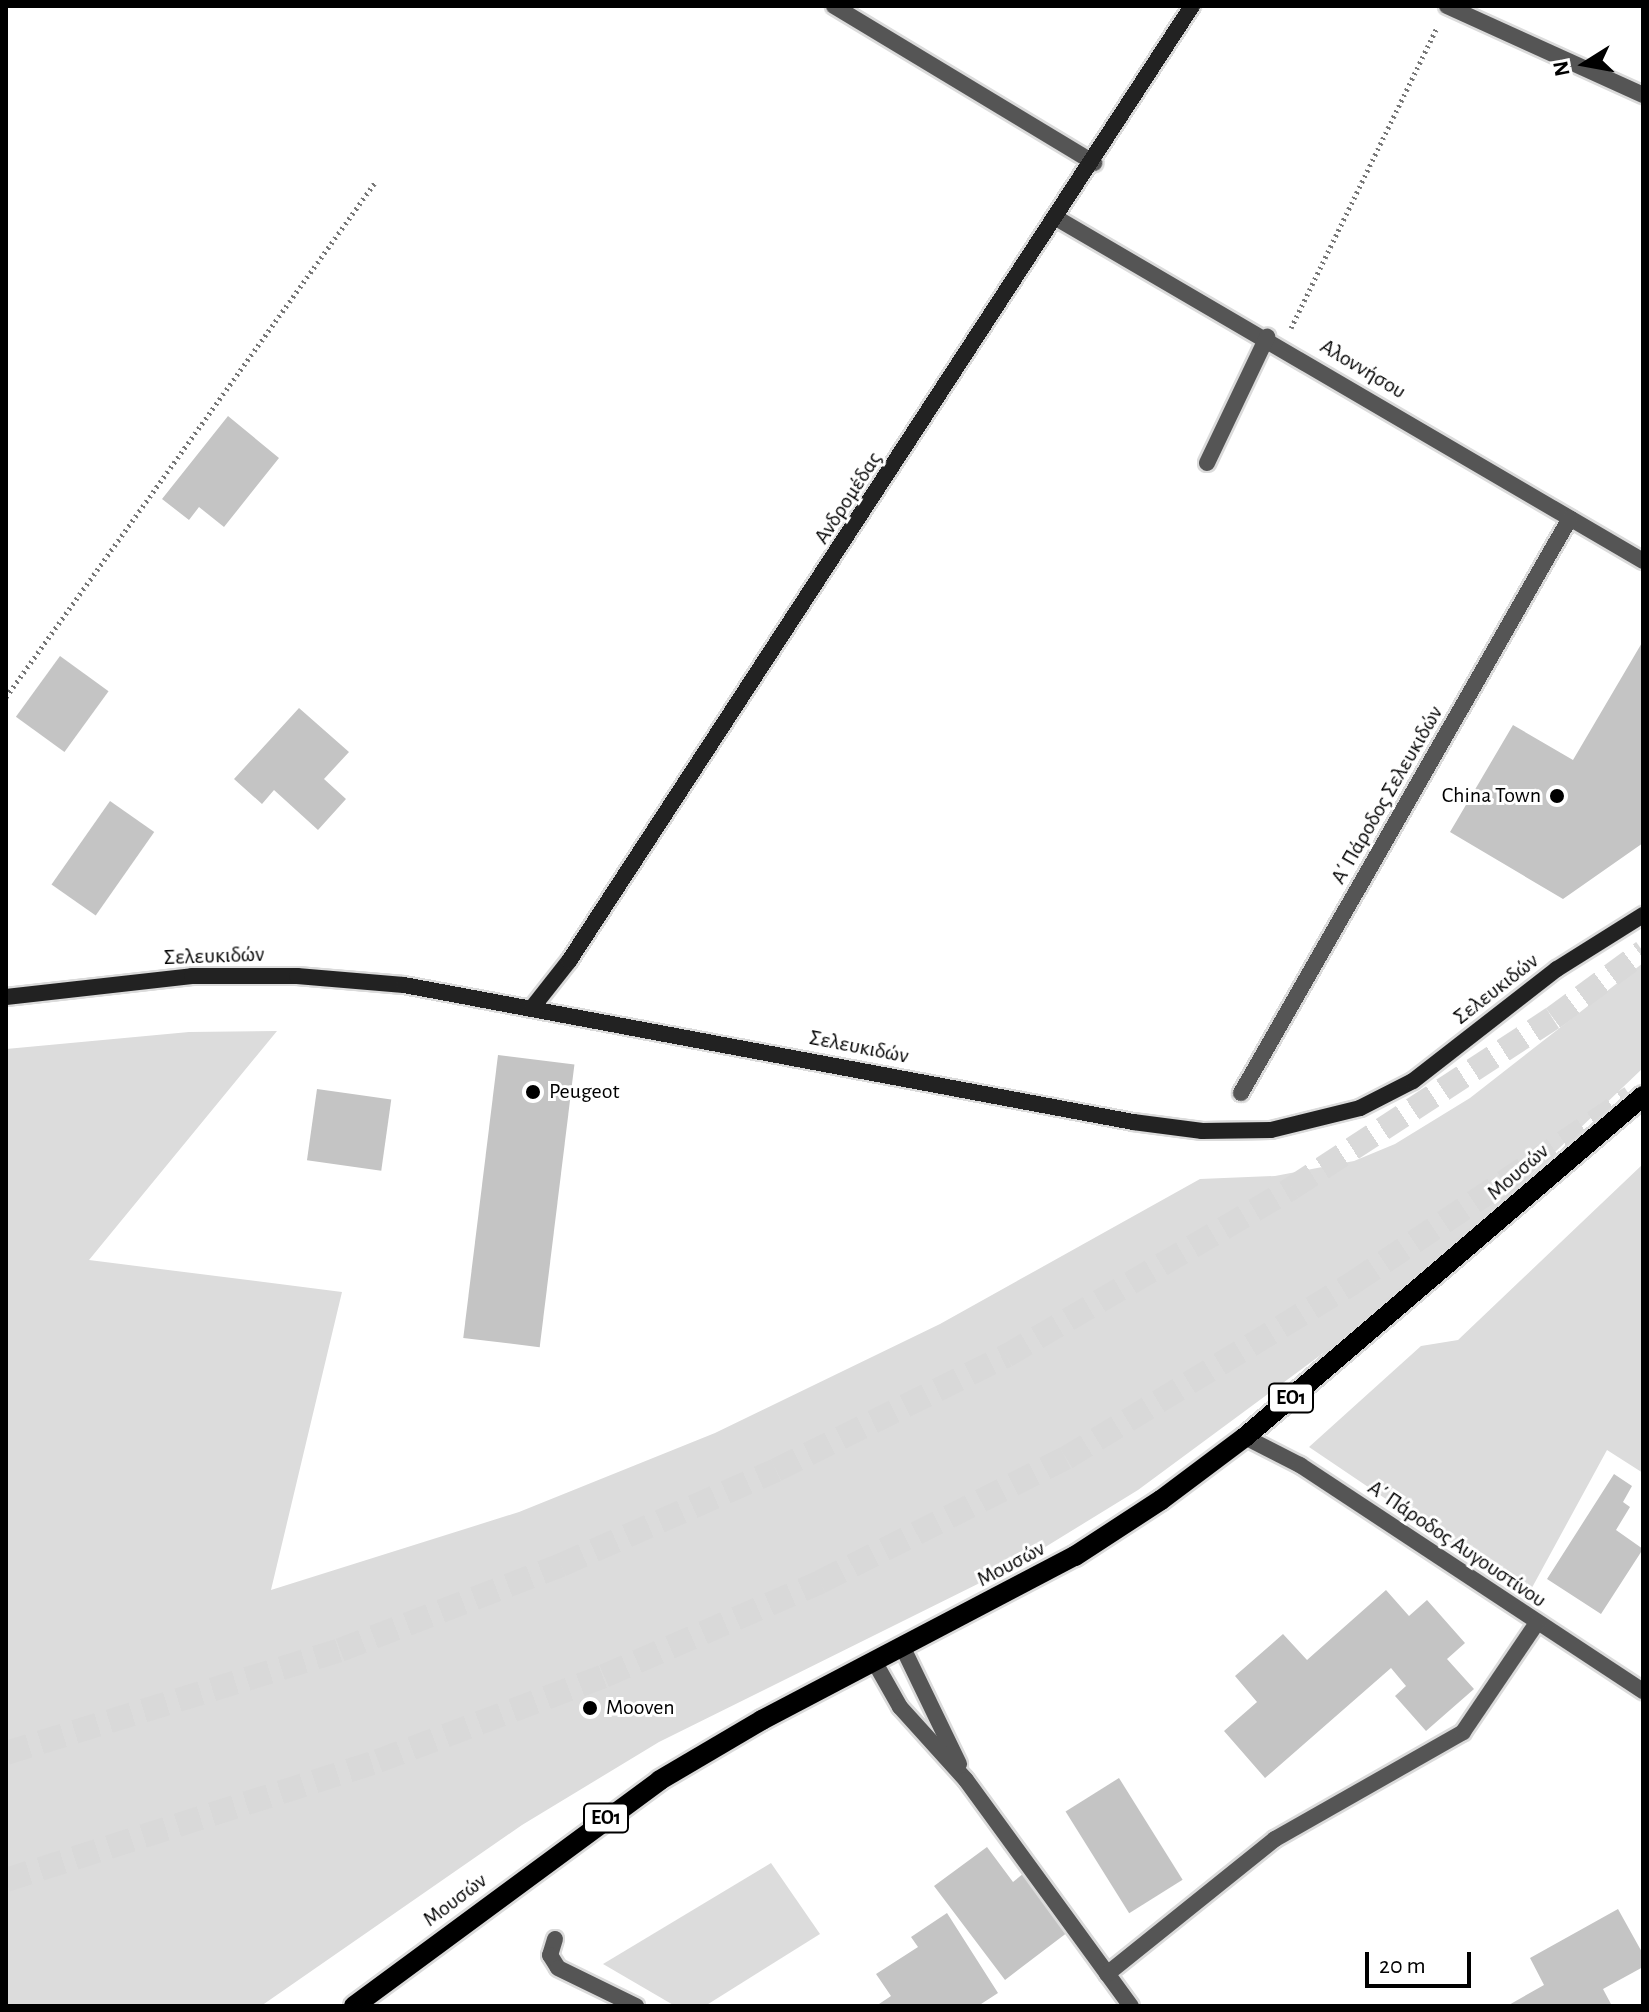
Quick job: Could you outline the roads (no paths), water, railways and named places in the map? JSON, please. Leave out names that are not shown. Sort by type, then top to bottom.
[{"type":"main road","name":"Μουσών","points":[[354,2006],[660,1780],[874,1661],[1075,1556],[1245,1437],[1643,1096]]},
{"type":"street","points":[[834,6],[1094,163]]},
{"type":"street","name":"Ανδρομέδας","points":[[532,1008],[569,961],[1058,219],[1192,6]]},
{"type":"street","points":[[1444,13],[1643,95]]},
{"type":"street","name":"Αλοννήσου","points":[[1058,219],[1267,337],[1643,561]]},
{"type":"street","points":[[1207,463],[1267,337]]},
{"type":"street","name":"Α΄ Πάροδος Σελευκιδών","points":[[1241,1093],[1570,518]]},
{"type":"street","name":"Σελευκιδών","points":[[6,997],[192,976],[297,976],[404,985],[1133,1122],[1202,1131],[1271,1130],[1360,1108],[1413,1081],[1557,969],[1643,915]]},
{"type":"street","name":"Α΄ Πάροδος Αυγουστίνου","points":[[1245,1437],[1300,1465],[1536,1624],[1643,1691]]},
{"type":"street","points":[[1107,1974],[1275,1839],[1463,1732],[1536,1624]]},
{"type":"street","points":[[902,1646],[966,1780]]},
{"type":"street","points":[[874,1661],[900,1707],[966,1780],[1131,2006]]},
{"type":"street","points":[[555,1939],[550,1955],[558,1968],[636,2006]]},
{"type":"tunnel","points":[[6,1753],[340,1650],[561,1565],[776,1470],[1006,1356],[1292,1188],[1553,1018],[1643,952]]},
{"type":"tunnel","points":[[6,1880],[378,1761],[604,1676],[820,1582],[1066,1458],[1354,1282],[1631,1097]]},
{"type":"place","name":"China Town","points":[[1557,796]]},
{"type":"place","name":"Peugeot","points":[[533,1092]]},
{"type":"place","name":"Mooven","points":[[590,1708]]}]
